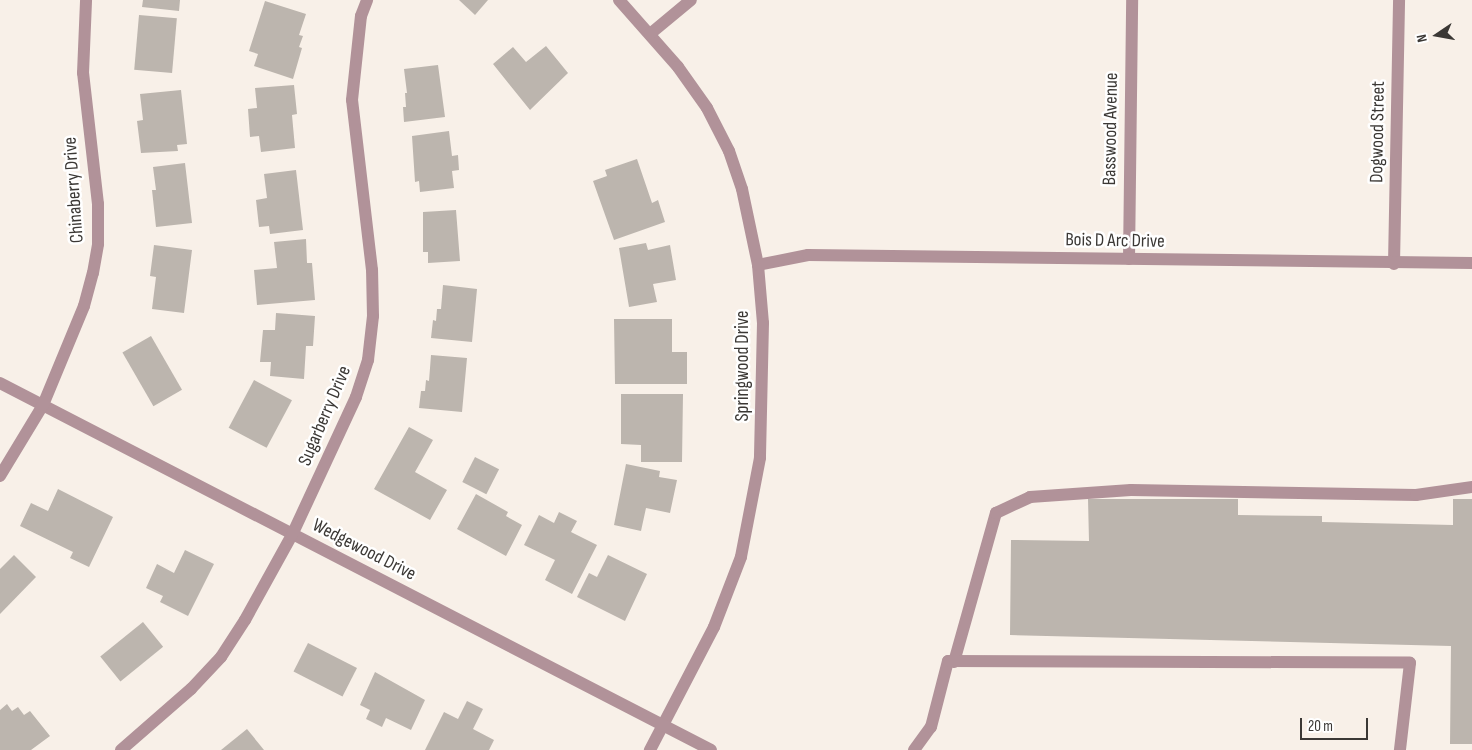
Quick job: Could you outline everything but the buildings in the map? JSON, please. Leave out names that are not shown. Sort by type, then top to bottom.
[{"type":"street","name":"Chinaberry Drive","points":[[0,476],[43,405],[84,306],[98,244],[98,204],[83,73],[86,0]]},
{"type":"street","name":"Sugarberry Drive","points":[[126,749],[192,689],[221,657],[245,620],[292,535],[356,397],[368,360],[373,316],[372,270],[352,100],[361,16],[367,0]]},
{"type":"street","name":"Springwood Drive","points":[[619,0],[650,34],[707,108],[730,151],[742,189],[758,265],[763,323],[760,458],[741,557],[714,627],[650,750]]},
{"type":"street","points":[[650,34],[691,0]]},
{"type":"street","name":"Basswood Avenue","points":[[1129,260],[1132,0]]},
{"type":"street","name":"Dogwood Street","points":[[1394,264],[1399,0]]},
{"type":"street","name":"Bois D Arc Drive","points":[[758,265],[808,255],[1394,264],[1472,263]]},
{"type":"street","name":"Wedgewood Drive","points":[[0,383],[711,750]]},
{"type":"street","points":[[954,662],[996,513],[1030,497],[1131,490],[1416,495],[1472,487]]},
{"type":"street","points":[[914,750],[930,727],[948,661],[1410,662],[1400,750]]}]
